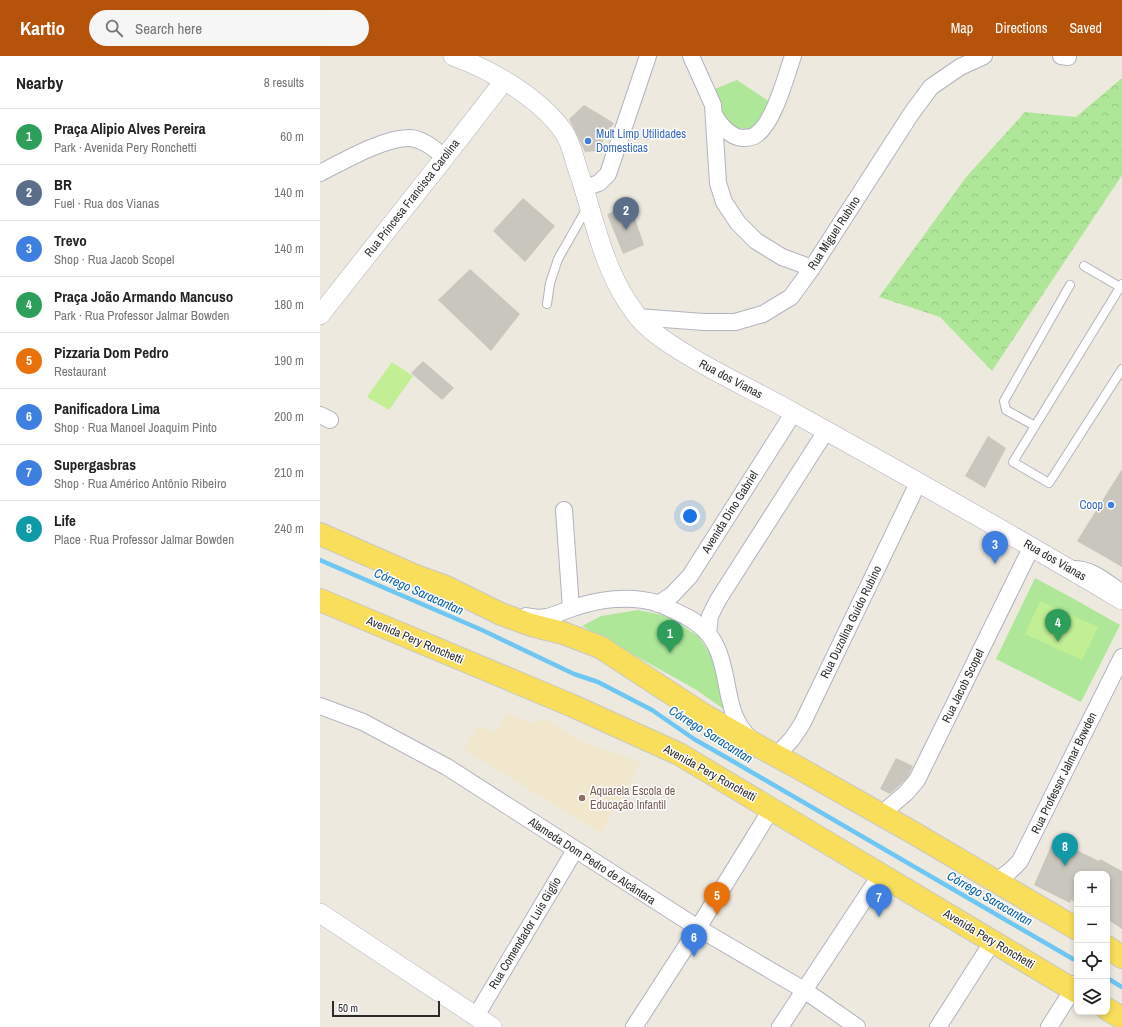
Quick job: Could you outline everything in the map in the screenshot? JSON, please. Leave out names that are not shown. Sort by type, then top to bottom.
[{"type":"main road","points":[[320,534],[416,576],[444,586],[501,614],[532,625],[563,633],[600,647],[704,715],[1074,927]]},
{"type":"main road","name":"Avenida Pery Ronchetti","points":[[320,600],[663,746],[772,808],[993,941],[1074,987]]},
{"type":"main road","points":[[1110,949],[1122,957]]},
{"type":"main road","points":[[1110,1011],[1122,1018]]},
{"type":"street","name":"Rua dos Vianas","points":[[453,56],[504,81],[528,95],[548,113],[565,133],[586,196],[600,246],[617,287],[638,317],[672,346],[701,364],[794,412],[1032,546],[1122,600]]},
{"type":"street","points":[[586,196],[608,174],[648,56]]},
{"type":"street","points":[[691,56],[713,105],[715,116],[718,183],[724,202],[738,223],[756,240],[782,258],[812,268]]},
{"type":"street","points":[[715,116],[720,125],[729,133],[738,138],[747,138],[757,135],[764,127],[774,109],[794,56]]},
{"type":"street","name":"Rua Miguel Rubino","points":[[638,317],[704,322],[735,322],[763,314],[791,297],[812,268],[911,114],[931,87],[960,67],[984,56]]},
{"type":"street","name":"Rua Princesa Francisca Carolina","points":[[320,315],[446,157],[504,81]]},
{"type":"street","points":[[320,173],[369,149],[391,141],[409,138],[424,142],[446,157]]},
{"type":"street","name":"Avenida Dino Gabriel","points":[[658,604],[672,595],[690,576],[794,412]]},
{"type":"street","points":[[708,633],[710,616],[718,600],[826,431]]},
{"type":"street","name":"Rua Duzolina Guido Rubino","points":[[768,752],[792,739],[802,724],[918,483]]},
{"type":"street","points":[[564,510],[571,608]]},
{"type":"street","name":"Rua Jacob Scopel","points":[[880,815],[906,793],[917,780],[1032,546]]},
{"type":"street","points":[[444,586],[532,617],[542,618],[597,601],[621,599],[642,600],[658,604],[690,619],[708,633],[718,649],[724,665],[730,701],[735,717],[747,736],[768,752]]},
{"type":"street","name":"Rua Professor Jalmar Bowden","points":[[995,881],[1008,873],[1020,861],[1122,656]]},
{"type":"street","name":"Alameda Dom Pedro de Alcântara","points":[[320,706],[363,722],[447,767],[698,928],[804,990],[857,1027]]},
{"type":"street","points":[[634,1027],[698,928],[772,808]]},
{"type":"street","name":"Rua Comendador Luís Giglio","points":[[476,1016],[575,850]]},
{"type":"street","points":[[780,1027],[881,874]]},
{"type":"street","points":[[320,913],[491,1027]]},
{"type":"street","points":[[938,1027],[993,941]]},
{"type":"street","points":[[1049,1027],[1074,991]]},
{"type":"lane","points":[[547,304],[550,283],[558,259],[586,196]]},
{"type":"lane","points":[[1084,266],[1121,286],[1013,462],[1049,483],[1122,369]]},
{"type":"lane","points":[[1035,426],[1006,410],[1004,401],[1070,285]]},
{"type":"lane","points":[[1064,565],[1076,565],[1093,568],[1122,588]]},
{"type":"shaded area","name":"Aquarela Escola de Educação Infantil","points":[[508,713],[529,723],[546,719],[579,740],[641,763],[601,833],[464,750],[478,725],[496,733]]},
{"type":"green space","points":[[1122,78],[1122,175],[992,371],[940,317],[879,297],[967,176],[1025,112],[1076,117]]},
{"type":"green space","points":[[737,80],[773,104],[756,130],[730,127],[710,91]]},
{"type":"green space","points":[[392,362],[413,376],[389,410],[367,397]]},
{"type":"green space","points":[[1035,578],[1120,625],[1081,702],[996,659]]},
{"type":"green space","points":[[1040,601],[1098,627],[1082,660],[1025,634]]},
{"type":"green space","points":[[638,610],[667,616],[698,636],[722,671],[725,710],[695,689],[582,626],[601,616]]},
{"type":"building","points":[[584,105],[614,123],[597,151],[585,152],[569,119]]},
{"type":"building","points":[[523,198],[555,226],[525,262],[493,231]]},
{"type":"building","points":[[624,208],[633,213],[644,245],[623,254],[607,214]]},
{"type":"building","points":[[470,269],[520,314],[491,351],[438,300]]},
{"type":"building","points":[[423,361],[454,388],[442,400],[411,373]]},
{"type":"building","points":[[988,436],[1006,448],[985,488],[965,476]]},
{"type":"building","name":"Coop","points":[[1122,469],[1122,567],[1077,541]]},
{"type":"building","points":[[896,758],[913,766],[908,777],[890,794],[880,789]]},
{"type":"building","points":[[1054,839],[1099,861],[1100,859],[1122,871],[1122,929],[1110,921],[1110,871],[1074,871],[1074,902],[1071,900],[1070,903],[1034,885]]},
{"type":"waterway","name":"Córrego Saracantan","points":[[320,560],[482,630],[574,674],[598,682],[652,710],[694,739],[1073,959]]},
{"type":"waterway","name":"Córrego Saracantan","points":[[1109,979],[1122,987]]},
{"type":"place","name":"Mult Limp Utilidades Domesticas","points":[[588,141]]},
{"type":"place","name":"BR","points":[[626,230]]},
{"type":"place","name":"Coop","points":[[1111,505]]},
{"type":"place","name":"Trevo","points":[[995,564]]},
{"type":"place","name":"Praça João Armando Mancuso","points":[[1058,642]]},
{"type":"place","name":"Praça Alipio Alves Pereira","points":[[670,653]]},
{"type":"place","name":"Aquarela Escola de Educação Infantil","points":[[582,798]]},
{"type":"place","name":"Life","points":[[1065,866]]},
{"type":"place","name":"Pizzaria Dom Pedro","points":[[717,915]]},
{"type":"place","name":"Supergasbras","points":[[879,917]]},
{"type":"place","name":"Panificadora Lima","points":[[694,957]]}]
